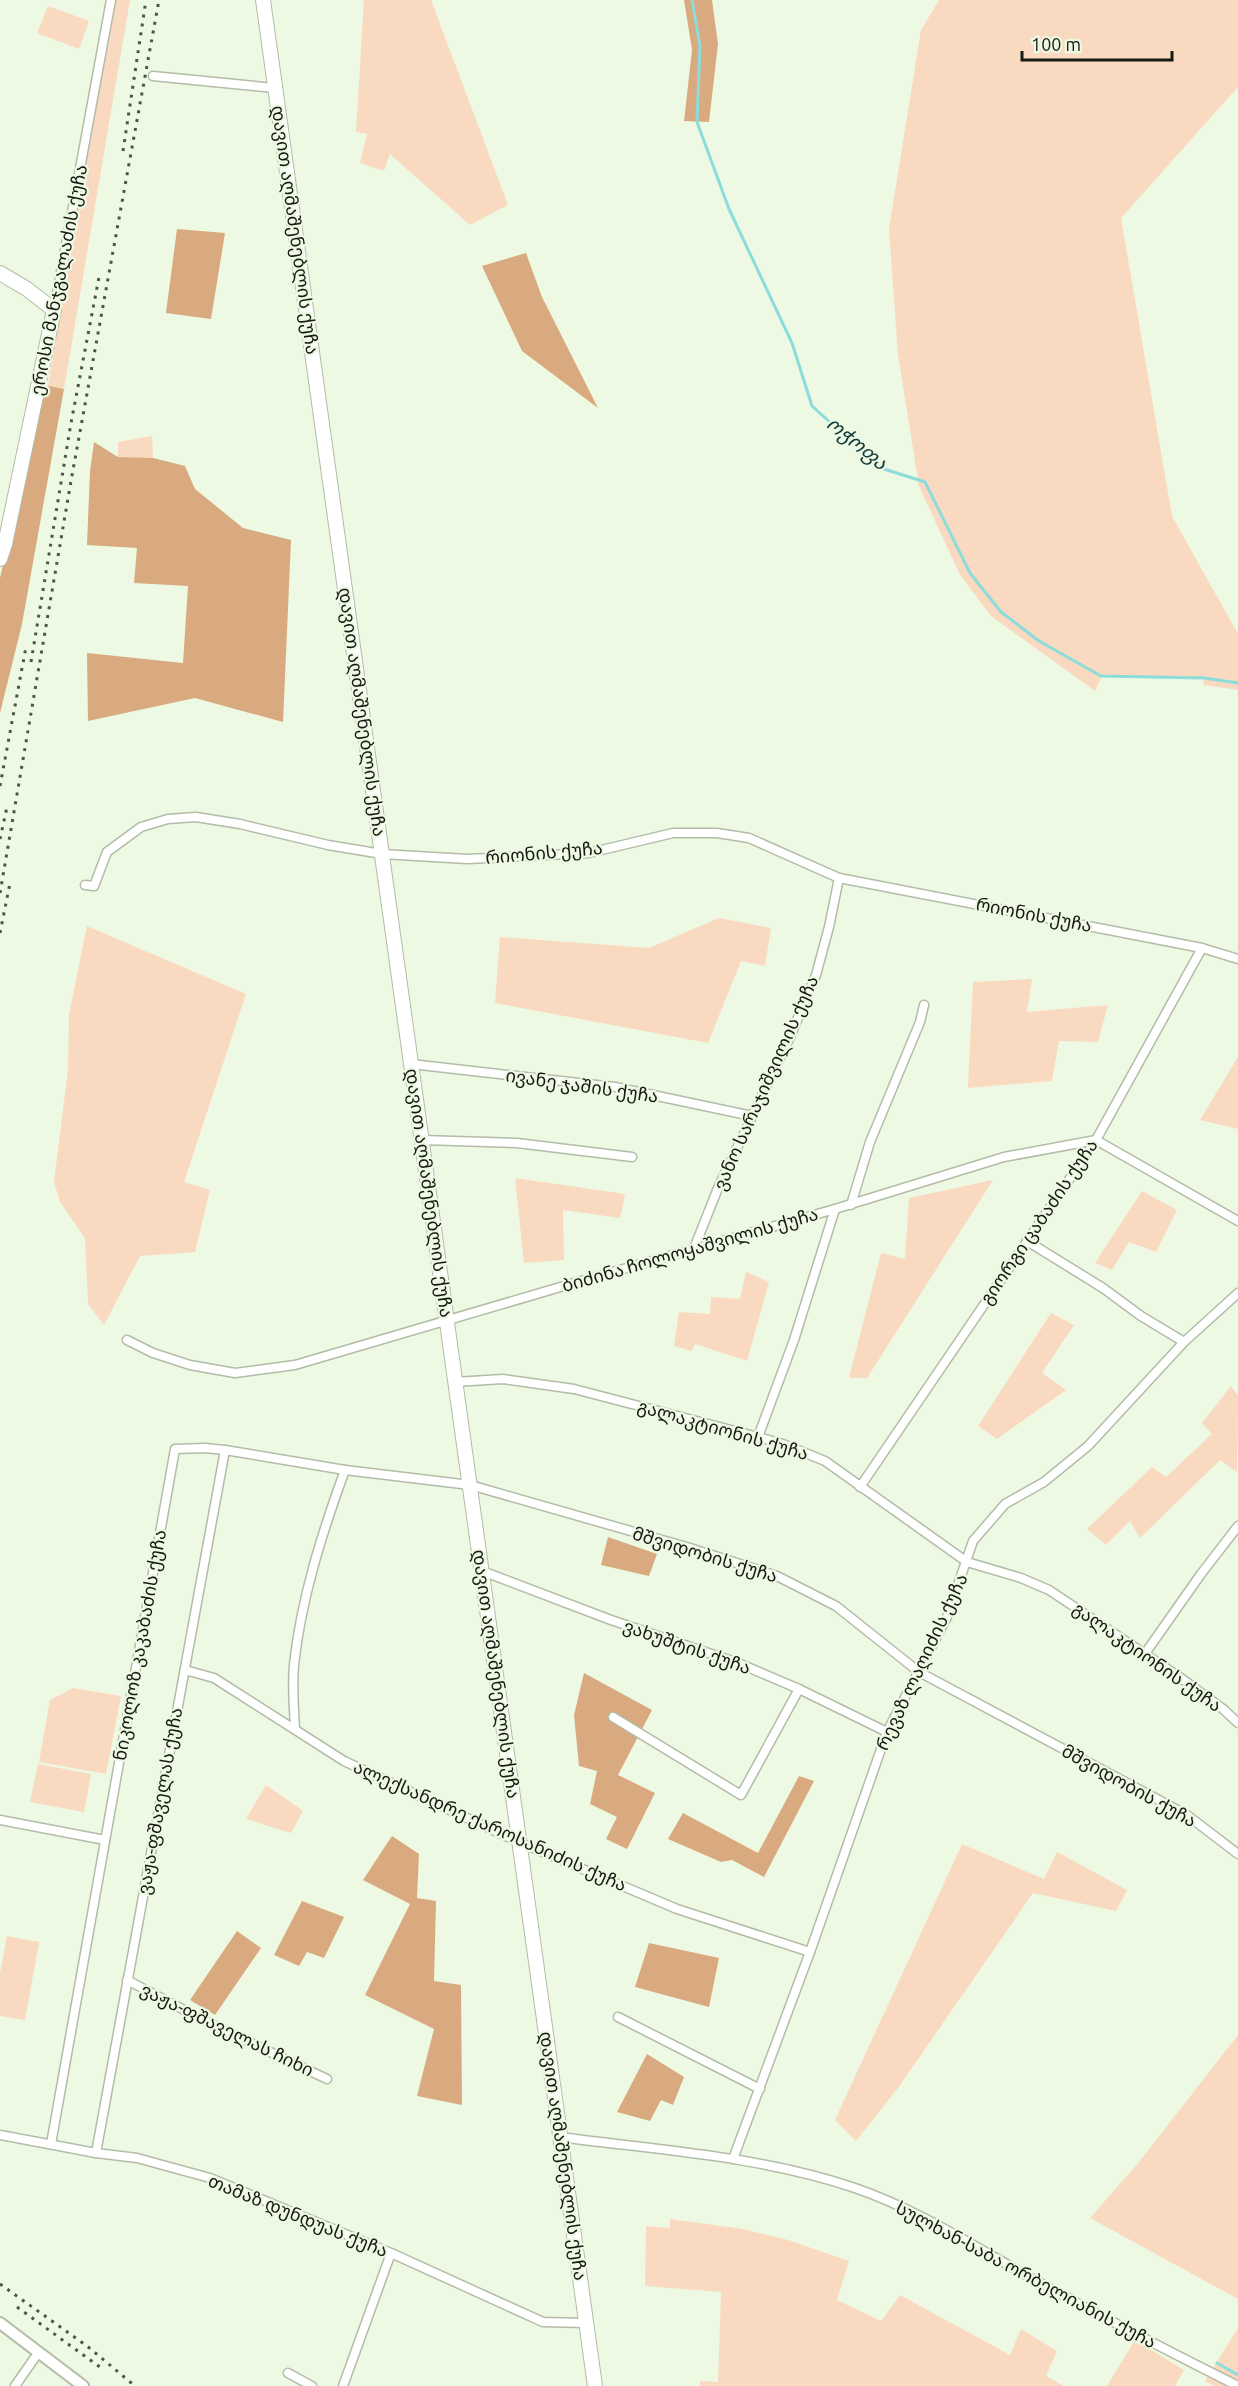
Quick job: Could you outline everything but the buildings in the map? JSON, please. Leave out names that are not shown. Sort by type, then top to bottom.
[{"type":"main road","name":"დავით აღმაშენებლის ქუჩა","points":[[263,0],[595,2386]]},
{"type":"main road","points":[[0,273],[27,288],[54,310]]},
{"type":"main road","name":"ეროსი მანჯგალაძის ქუჩა","points":[[0,559],[54,310]]},
{"type":"street","name":"ეროსი მანჯგალაძის ქუჩა","points":[[54,310],[111,0]]},
{"type":"street","points":[[153,76],[275,88]]},
{"type":"street","name":"რიონის ქუჩა","points":[[84,885],[94,886],[107,852],[141,827],[168,819],[196,817],[240,824],[328,845],[382,854],[467,859],[590,853],[673,833],[717,833],[749,838],[838,878],[1202,948],[1238,959]]},
{"type":"street","name":"ვანო სარაჯიშვილის ქუჩა","points":[[693,1251],[718,1188],[816,975],[829,927],[838,878]]},
{"type":"street","name":"გიორგი ცაბაძის ქუჩა","points":[[860,1487],[1096,1140],[1202,948]]},
{"type":"street","points":[[851,1204],[870,1142],[920,1022],[924,1005]]},
{"type":"street","name":"ივანე ჯაშის ქუჩა","points":[[411,1064],[615,1088],[752,1116]]},
{"type":"street","points":[[422,1140],[517,1143],[632,1157]]},
{"type":"street","points":[[1096,1140],[1238,1221]]},
{"type":"street","name":"ბიძინა ჩოლოყაშვილის ქუჩა","points":[[128,1340],[153,1353],[190,1365],[235,1373],[295,1365],[574,1283],[693,1251],[1004,1157],[1096,1140]]},
{"type":"street","points":[[758,1437],[794,1340],[835,1209]]},
{"type":"street","points":[[1027,1241],[1184,1342]]},
{"type":"street","name":"რევაზ ლაღიძის ქუჩა","points":[[733,2159],[810,1953],[887,1732],[947,1617],[973,1541],[1005,1504],[1044,1482],[1088,1446],[1184,1342],[1238,1293]]},
{"type":"street","name":"გალაკტიონის ქუჩა","points":[[455,1382],[503,1379],[574,1389],[783,1444],[825,1461],[967,1562],[1021,1578],[1048,1590],[1205,1696],[1238,1723]]},
{"type":"street","name":"მშვიდობის ქუჩა","points":[[175,1449],[225,1450],[345,1470],[470,1485],[690,1548],[777,1576],[836,1606],[919,1672],[1187,1815],[1238,1854]]},
{"type":"street","name":"ნიკოლოზ კაკაბაძის ქუჩა","points":[[51,2144],[175,1449]]},
{"type":"street","name":"ვაჟა-ფშაველას ქუჩა","points":[[96,2153],[225,1450]]},
{"type":"street","points":[[294,1729],[294,1666],[305,1599],[325,1524],[345,1470]]},
{"type":"street","points":[[1144,1655],[1201,1574],[1238,1527]]},
{"type":"street","name":"ვახუშტის ქუჩა","points":[[482,1571],[611,1620],[738,1663],[799,1689],[887,1732]]},
{"type":"street","name":"ალექსანდრე ქაროსანიძის ქუჩა","points":[[184,1670],[214,1678],[344,1761],[519,1842],[677,1909],[810,1953]]},
{"type":"street","points":[[613,1717],[741,1795],[799,1689]]},
{"type":"street","points":[[0,1820],[105,1840]]},
{"type":"street","name":"ვაჟა-ფშაველას ჩიხი","points":[[127,1980],[209,2023],[327,2079]]},
{"type":"street","points":[[618,2017],[760,2089]]},
{"type":"street","name":"თამაზ დუნდუას ქუჩა","points":[[0,2135],[96,2153],[137,2158],[210,2178],[391,2253],[543,2322],[586,2323]]},
{"type":"street","name":"სულხან-საბა ორბელიანის ქუჩა","points":[[560,2137],[733,2159],[855,2188],[933,2222],[1018,2270],[1238,2386]]},
{"type":"street","points":[[343,2386],[391,2253]]},
{"type":"street","points":[[0,2323],[83,2386]]},
{"type":"street","points":[[15,2386],[38,2353]]},
{"type":"street","points":[[288,2373],[312,2386]]},
{"type":"shaded area","points":[[116,0],[130,0],[64,389],[48,386],[92,121]]},
{"type":"shaded area","points":[[364,0],[431,0],[508,205],[470,225],[390,154],[384,171],[360,163],[367,134],[356,132]]},
{"type":"shaded area","points":[[684,0],[712,0],[718,44],[709,122],[684,121],[692,50]]},
{"type":"shaded area","points":[[939,0],[1238,0],[1238,87],[1121,218],[1172,516],[1238,634],[1238,690],[1203,685],[1204,678],[1102,676],[1095,691],[991,616],[960,575],[919,486],[898,355],[889,229],[921,30]]},
{"type":"shaded area","points":[[48,6],[89,21],[79,49],[37,33]]},
{"type":"shaded area","points":[[177,229],[225,233],[211,319],[166,313]]},
{"type":"shaded area","points":[[526,253],[542,297],[598,408],[522,351],[482,266]]},
{"type":"shaded area","points":[[44,385],[64,389],[22,624],[0,713],[0,578]]},
{"type":"shaded area","points":[[152,436],[153,458],[118,457],[118,442]]},
{"type":"shaded area","points":[[94,442],[118,457],[153,458],[185,466],[195,489],[243,528],[291,540],[283,722],[195,698],[88,721],[87,653],[183,663],[188,586],[134,583],[137,548],[87,545],[90,471]]},
{"type":"shaded area","points":[[719,918],[771,928],[765,966],[741,961],[708,1043],[495,1003],[500,937],[649,948]]},
{"type":"shaded area","points":[[87,926],[246,994],[184,1182],[210,1190],[195,1252],[140,1256],[104,1325],[88,1304],[85,1238],[60,1202],[54,1182],[68,1069],[69,1014]]},
{"type":"shaded area","points":[[1032,979],[1027,1012],[1108,1005],[1098,1042],[1059,1041],[1052,1081],[968,1088],[973,982]]},
{"type":"shaded area","points":[[1238,1057],[1238,1129],[1200,1120]]},
{"type":"shaded area","points":[[515,1178],[625,1194],[620,1218],[563,1210],[564,1260],[524,1263]]},
{"type":"shaded area","points":[[993,1180],[867,1378],[849,1378],[881,1253],[905,1259],[909,1198]]},
{"type":"shaded area","points":[[1142,1191],[1177,1210],[1156,1252],[1129,1242],[1112,1270],[1095,1263]]},
{"type":"shaded area","points":[[746,1272],[769,1282],[747,1361],[695,1344],[691,1351],[674,1346],[679,1312],[710,1314],[711,1297],[740,1299]]},
{"type":"shaded area","points":[[1051,1313],[1074,1325],[1042,1373],[1066,1390],[997,1439],[978,1426]]},
{"type":"shaded area","points":[[1231,1386],[1238,1396],[1237,1472],[1220,1460],[1140,1538],[1130,1521],[1106,1545],[1087,1529],[1152,1467],[1166,1477],[1212,1434],[1202,1423]]},
{"type":"shaded area","points":[[608,1537],[657,1554],[649,1576],[601,1565]]},
{"type":"shaded area","points":[[584,1673],[652,1710],[618,1775],[655,1793],[627,1849],[606,1839],[617,1817],[590,1804],[597,1771],[579,1766],[574,1715]]},
{"type":"shaded area","points":[[73,1688],[121,1696],[106,1774],[39,1762],[50,1700]]},
{"type":"shaded area","points":[[38,1764],[91,1774],[84,1812],[30,1802]]},
{"type":"shaded area","points":[[799,1776],[814,1781],[764,1877],[732,1860],[721,1862],[668,1839],[683,1813],[758,1853]]},
{"type":"shaded area","points":[[266,1785],[303,1811],[291,1833],[246,1819]]},
{"type":"shaded area","points":[[392,1836],[419,1854],[417,1898],[436,1901],[434,1981],[461,1985],[462,2105],[417,2096],[434,2029],[365,1995],[410,1904],[363,1880]]},
{"type":"shaded area","points":[[962,1844],[1044,1879],[1057,1852],[1127,1890],[1116,1911],[1033,1893],[898,2088],[856,2141],[835,2120]]},
{"type":"shaded area","points":[[302,1901],[344,1917],[324,1958],[307,1952],[299,1966],[274,1955]]},
{"type":"shaded area","points":[[237,1931],[261,1948],[215,2015],[190,2000]]},
{"type":"shaded area","points":[[7,1936],[39,1942],[25,2020],[0,2016],[0,1973]]},
{"type":"shaded area","points":[[649,1943],[719,1958],[709,2007],[635,1987]]},
{"type":"shaded area","points":[[1238,2035],[1238,2299],[1090,2218],[1139,2162]]},
{"type":"shaded area","points":[[647,2054],[684,2077],[673,2105],[661,2100],[650,2121],[617,2112]]},
{"type":"shaded area","points":[[670,2219],[743,2229],[788,2240],[849,2261],[837,2300],[881,2321],[900,2295],[1010,2355],[1021,2329],[1057,2351],[1046,2376],[1064,2386],[700,2386],[700,2381],[718,2382],[721,2292],[645,2286],[646,2226],[670,2228]]},
{"type":"shaded area","points":[[1238,2328],[1238,2386],[1214,2386],[1205,2381]]},
{"type":"shaded area","points":[[1135,2340],[1184,2370],[1175,2386],[1107,2386]]},
{"type":"waterway","name":"ოჭოფა","points":[[692,0],[700,46],[697,122],[729,209],[792,343],[812,406],[881,468],[925,482],[970,573],[1001,612],[1039,641],[1101,676],[1204,678],[1238,683]]},
{"type":"waterway","points":[[1217,2363],[1238,2375]]},
{"type":"railway","points":[[123,151],[146,0]]},
{"type":"railway","points":[[0,893],[71,481],[159,0]]},
{"type":"railway","points":[[31,662],[71,423],[100,272]]},
{"type":"railway","points":[[0,786],[26,647]]},
{"type":"railway","points":[[0,839],[7,807]]},
{"type":"railway","points":[[0,933],[10,883]]},
{"type":"railway","points":[[0,2284],[87,2346],[135,2386]]},
{"type":"railway","points":[[17,2307],[104,2370]]}]
